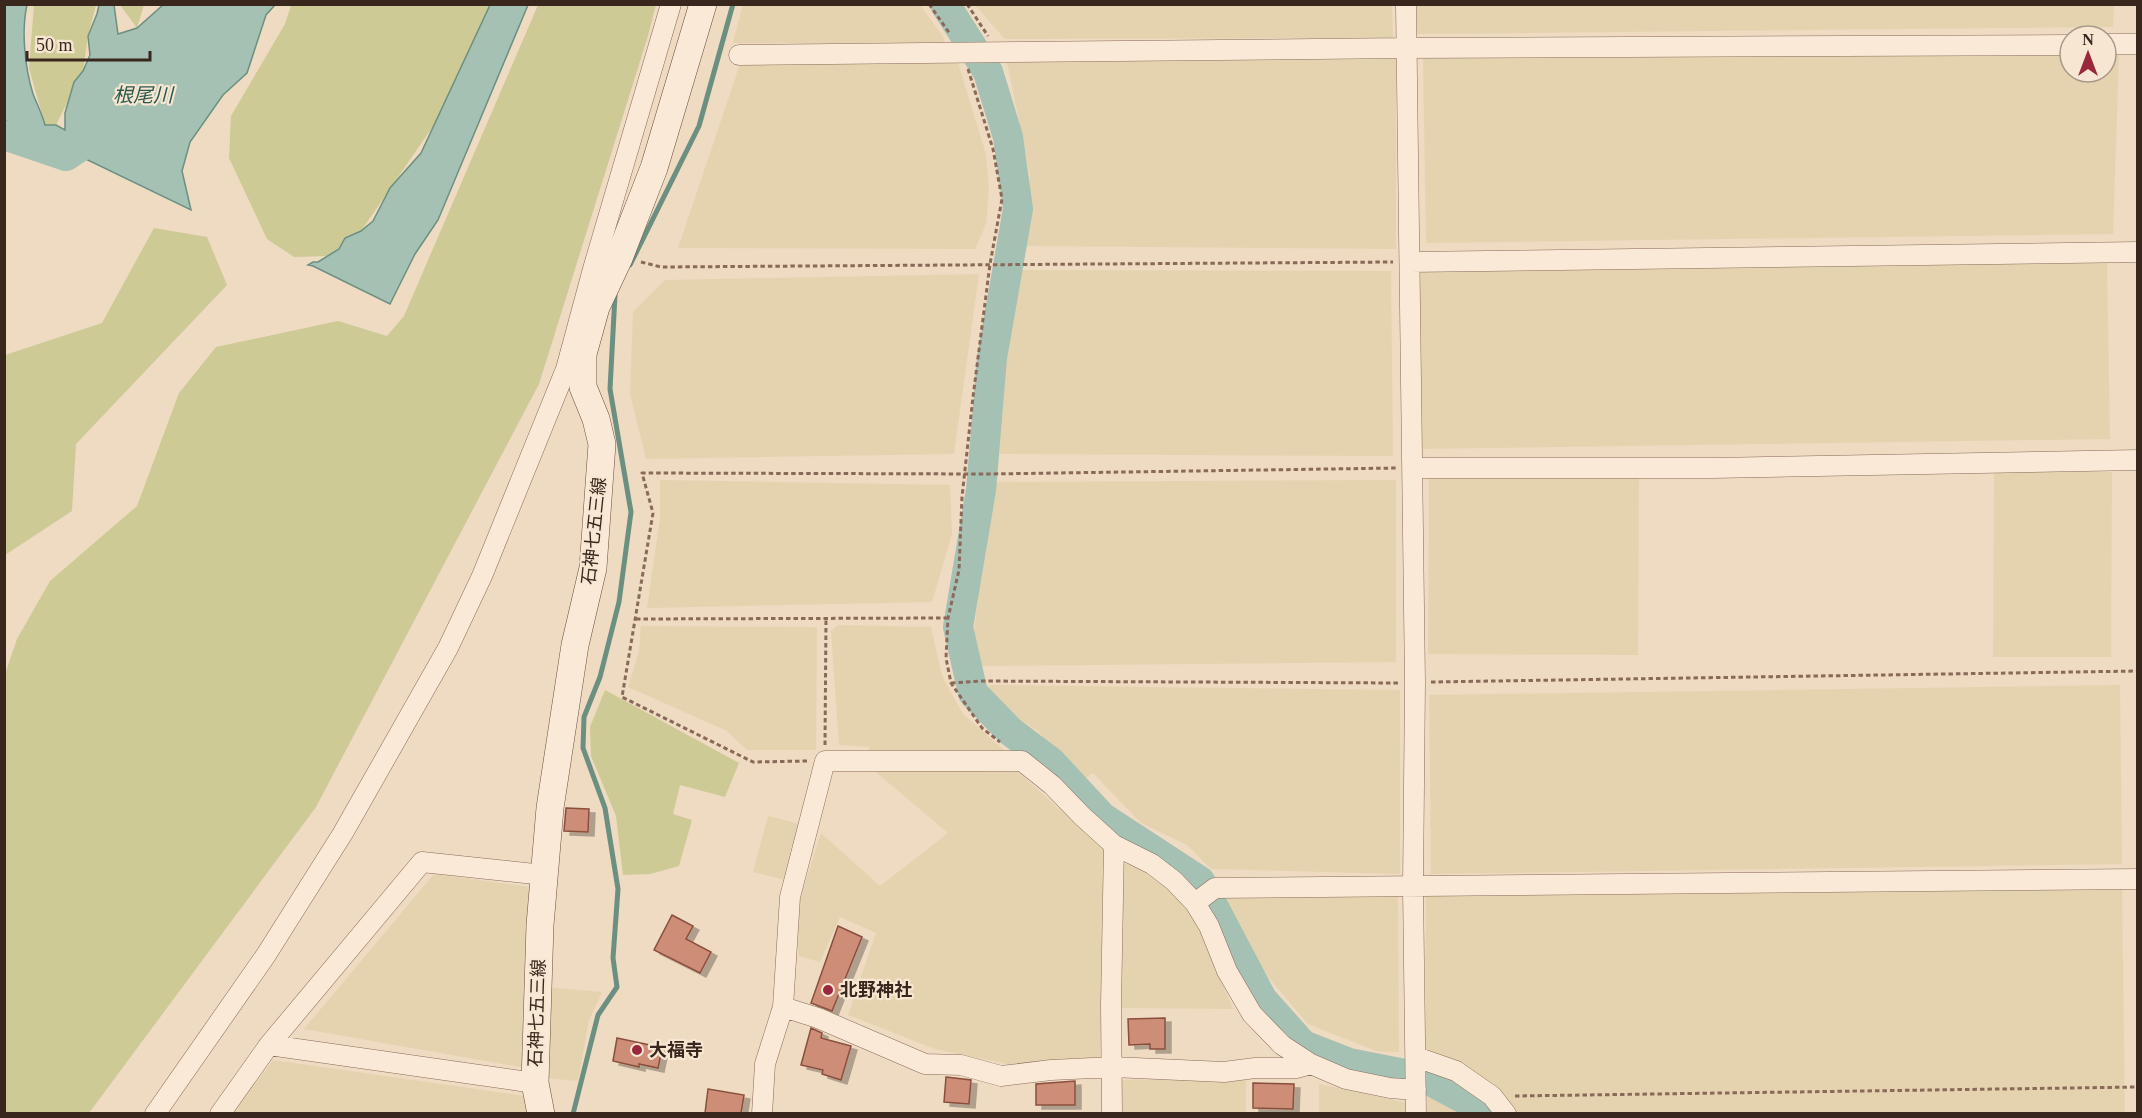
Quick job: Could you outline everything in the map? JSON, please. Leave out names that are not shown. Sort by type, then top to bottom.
[{"type":"main road","name":"石神七五三線","points":[[542,1113],[535,1083],[544,875],[550,808],[575,645],[593,568],[602,444],[596,419],[583,387],[583,354],[596,307],[619,258],[654,168],[703,4]]},
{"type":"street","points":[[155,1113],[260,964],[343,833],[448,648],[472,596],[566,369],[671,4]]},
{"type":"street","points":[[1406,4],[1415,683],[1413,887],[1416,1113]]},
{"type":"street","points":[[2118,44],[2138,44]]},
{"type":"street","points":[[739,55],[1406,48],[2058,45]]},
{"type":"street","points":[[1410,262],[2138,252]]},
{"type":"street","points":[[1413,468],[1713,468],[2138,460]]},
{"type":"street","points":[[762,1113],[765,1064],[783,1007],[790,897],[825,761],[1022,760],[1052,785],[1114,845],[1152,864],[1174,881],[1203,897],[1413,887],[2138,879]]},
{"type":"street","points":[[1112,1113],[1111,1005],[1114,845]]},
{"type":"street","points":[[220,1113],[269,1045],[422,862],[544,875]]},
{"type":"street","points":[[1203,897],[1209,926],[1227,971],[1252,1014],[1282,1045],[1311,1065],[1346,1079],[1390,1088],[1416,1090]]},
{"type":"street","points":[[783,1007],[818,1018],[925,1064],[961,1065],[1001,1076],[1051,1070],[1113,1067],[1224,1072],[1311,1065]]},
{"type":"street","points":[[269,1045],[535,1083]]},
{"type":"street","points":[[1416,1057],[1456,1071],[1492,1096],[1506,1113]]},
{"type":"path","points":[[929,4],[964,54],[993,149],[1002,199],[990,264],[962,497],[959,570],[948,618],[946,658],[951,683],[982,728],[1022,760]]},
{"type":"path","points":[[968,4],[999,54]]},
{"type":"path","points":[[619,258],[661,267],[1410,262]]},
{"type":"path","points":[[826,619],[825,761],[753,762],[622,697],[653,513],[642,473],[966,474],[1413,468]]},
{"type":"path","points":[[636,619],[948,618]]},
{"type":"path","points":[[951,683],[980,681],[1415,683],[2138,670]]},
{"type":"path","points":[[1492,1096],[2138,1087]]},
{"type":"shaded area","points":[[743,4],[920,5],[944,38],[943,44],[733,43]]},
{"type":"shaded area","points":[[1415,4],[2114,5],[2113,24],[2058,24],[2058,28],[1415,34]]},
{"type":"shaded area","points":[[34,5],[96,5],[88,36],[83,71],[56,125],[45,125],[29,68]]},
{"type":"shaded area","points":[[120,5],[144,5],[137,28]]},
{"type":"shaded area","points":[[291,5],[490,5],[438,119],[361,231],[328,256],[294,257],[267,239],[229,158],[231,116],[285,24]]},
{"type":"shaded area","points":[[538,5],[656,5],[539,384],[316,807],[89,1113],[5,1113],[4,677],[17,639],[50,581],[137,506],[179,393],[216,347],[338,321],[387,336],[404,316]]},
{"type":"shaded area","points":[[975,5],[1392,5],[1393,38],[1005,39]]},
{"type":"shaded area","points":[[2058,55],[2058,84],[2118,84],[2119,55],[2113,234],[1426,243],[1423,57]]},
{"type":"shaded area","points":[[1396,59],[1396,249],[1025,246],[1030,175],[1007,62]]},
{"type":"shaded area","points":[[958,63],[986,154],[989,187],[986,224],[975,249],[678,248],[740,64]]},
{"type":"shaded area","points":[[154,228],[207,237],[227,285],[76,444],[72,511],[5,555],[5,355],[102,323]]},
{"type":"shaded area","points":[[2107,261],[2110,439],[1418,449],[1416,270]]},
{"type":"shaded area","points":[[1018,270],[1391,271],[1393,456],[999,454],[1009,318]]},
{"type":"shaded area","points":[[979,274],[954,454],[646,459],[630,394],[633,312],[665,280]]},
{"type":"shaded area","points":[[1994,471],[2112,472],[2111,657],[1993,657]]},
{"type":"shaded area","points":[[1429,475],[1639,476],[1638,655],[1428,654]]},
{"type":"shaded area","points":[[660,480],[950,485],[952,534],[932,602],[647,608],[660,518]]},
{"type":"shaded area","points":[[1396,480],[1396,662],[979,666],[974,632],[992,482]]},
{"type":"shaded area","points":[[838,625],[931,627],[942,676],[963,714],[1005,751],[1005,755],[869,755],[869,747],[839,745],[831,631]]},
{"type":"shaded area","points":[[641,626],[817,627],[816,750],[747,750],[727,731],[628,687],[639,651]]},
{"type":"shaded area","points":[[989,685],[1400,690],[1400,874],[1211,869],[1187,845],[1141,823],[1093,773],[1081,781],[1038,731],[995,704]]},
{"type":"shaded area","points":[[2120,685],[2122,864],[1431,874],[1429,695]]},
{"type":"shaded area","points":[[605,690],[739,763],[725,797],[680,785],[673,814],[692,820],[679,866],[650,874],[623,875],[616,816],[591,756],[590,727]]},
{"type":"shaded area","points":[[871,768],[1018,772],[1107,851],[1100,1058],[1011,1065],[935,1049],[848,1015],[876,933],[840,917],[820,962],[798,956],[799,902],[821,833],[880,886],[948,833]]},
{"type":"shaded area","points":[[768,816],[800,824],[785,880],[753,872]]},
{"type":"shaded area","points":[[1120,864],[1132,864],[1174,892],[1196,922],[1233,1009],[1121,1008]]},
{"type":"shaded area","points":[[434,874],[531,887],[526,1068],[304,1029]]},
{"type":"shaded area","points":[[2122,887],[2125,1113],[1518,1113],[1494,1084],[1453,1062],[1425,1054],[1426,892]]},
{"type":"shaded area","points":[[1398,892],[1399,1052],[1376,1051],[1308,1024],[1257,964],[1219,894]]},
{"type":"shaded area","points":[[544,987],[602,992],[589,1020],[578,1081],[545,1078]]},
{"type":"shaded area","points":[[273,1060],[525,1096],[530,1114],[233,1114]]},
{"type":"shaded area","points":[[1246,1078],[1246,1113],[1119,1114],[1120,1080]]},
{"type":"shaded area","points":[[1319,1084],[1407,1103],[1407,1113],[1319,1114]]},
{"type":"shaded area","points":[[1427,1088],[1462,1106],[1469,1113],[1427,1113]]},
{"type":"water","name":"根尾川","points":[[4,5],[27,5],[24,26],[25,50],[33,94],[45,125],[56,125],[65,130],[65,113],[74,82],[83,71],[90,55],[88,36],[99,5],[114,5],[118,34],[137,28],[163,5],[275,5],[266,15],[247,73],[223,95],[190,142],[182,171],[191,210],[5,120]]},
{"type":"water","points":[[490,5],[528,5],[438,220],[415,254],[390,304],[308,265],[318,262],[339,249],[345,238],[361,231],[373,221],[390,188],[421,153]]},
{"type":"building","points":[[566,808],[589,809],[588,832],[564,831]]},
{"type":"building","points":[[672,915],[693,926],[686,939],[711,952],[700,973],[654,950]]},
{"type":"building","name":"北野神社","points":[[838,926],[862,937],[832,1011],[811,1003]]},
{"type":"building","points":[[1165,1018],[1165,1049],[1150,1049],[1150,1044],[1129,1045],[1128,1019]]},
{"type":"building","points":[[811,1028],[822,1033],[821,1038],[851,1046],[841,1080],[822,1074],[823,1070],[801,1065]]},
{"type":"building","name":"大福寺","points":[[617,1038],[660,1047],[658,1068],[639,1064],[639,1067],[613,1061]]},
{"type":"building","points":[[946,1077],[971,1080],[969,1104],[944,1102]]},
{"type":"building","points":[[1075,1081],[1075,1105],[1036,1105],[1036,1084]]},
{"type":"building","points":[[1253,1083],[1294,1084],[1293,1109],[1253,1108]]},
{"type":"building","points":[[708,1089],[744,1095],[741,1113],[705,1113]]},
{"type":"waterway","points":[[630,265],[699,126],[733,4]]},
{"type":"waterway","points":[[945,4],[988,72],[1008,137],[1018,209],[992,358],[981,490],[958,627],[973,693],[1010,731],[1051,762],[1102,817],[1200,881],[1262,999],[1303,1045],[1349,1063],[1425,1078],[1470,1102],[1482,1114]]},
{"type":"waterway","name":"根尾川","points":[[4,135],[66,156],[105,130]]},
{"type":"waterway","points":[[573,1114],[598,1015],[617,987],[613,958],[618,889],[605,808],[583,748],[584,717],[600,677],[619,602],[631,512],[610,389],[615,295]]},
{"type":"place","name":"北野神社","points":[[828,990]]},
{"type":"place","name":"大福寺","points":[[637,1050]]}]
